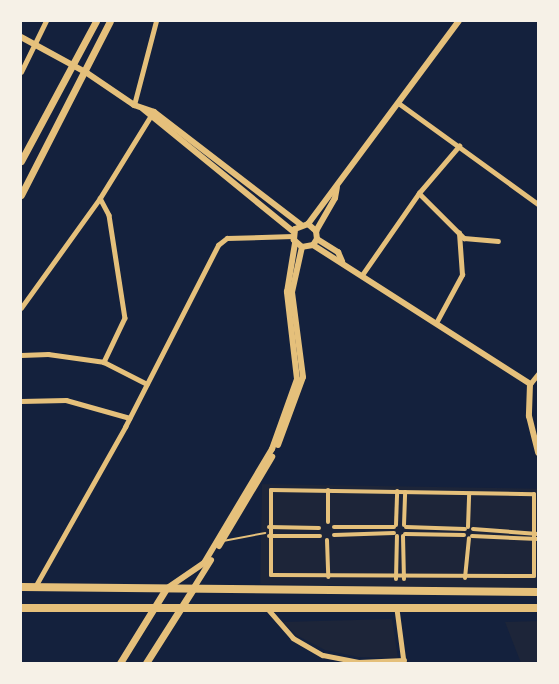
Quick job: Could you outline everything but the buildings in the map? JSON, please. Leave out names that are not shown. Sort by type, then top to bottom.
[{"type":"main road","points":[[21,161],[74,66],[96,21]]},
{"type":"main road","points":[[21,195],[87,73],[110,21]]},
{"type":"main road","points":[[21,587],[165,590],[538,591]]},
{"type":"main road","points":[[120,663],[165,590]]},
{"type":"main road","points":[[146,663],[179,607],[193,590]]},
{"type":"main road","points":[[21,608],[538,608]]},
{"type":"street","points":[[21,72],[46,21]]},
{"type":"street","points":[[134,105],[156,21]]},
{"type":"street","points":[[34,587],[130,418],[218,245],[227,238],[293,234],[304,224],[337,186],[459,21]]},
{"type":"street","points":[[21,37],[87,73],[134,105],[154,112],[304,224],[338,252],[342,261]]},
{"type":"street","points":[[399,104],[538,204]]},
{"type":"street","points":[[143,109],[293,234],[295,243],[287,292],[297,379],[272,449],[204,563],[165,590]]},
{"type":"street","points":[[21,309],[100,198],[150,117]]},
{"type":"street","points":[[362,275],[419,193],[459,147]]},
{"type":"street","points":[[313,245],[335,198],[337,186]]},
{"type":"street","points":[[419,193],[464,238],[498,241]]},
{"type":"street","points":[[100,198],[109,215],[125,318],[104,362]]},
{"type":"street","points":[[436,323],[462,275],[459,233]]},
{"type":"street","points":[[295,243],[302,248]]},
{"type":"street","points":[[302,248],[313,245]]},
{"type":"street","points":[[313,245],[330,259],[342,261],[530,384]]},
{"type":"street","points":[[193,590],[277,446],[303,377],[292,292],[302,248]]},
{"type":"street","points":[[21,355],[48,354],[104,362],[147,384]]},
{"type":"street","points":[[538,374],[530,384],[529,416],[538,453]]},
{"type":"street","points":[[21,401],[66,400],[130,418]]},
{"type":"street","points":[[271,490],[397,491],[534,494],[536,539],[534,576],[396,579],[271,575],[268,532],[271,490]]},
{"type":"street","points":[[328,490],[328,522]]},
{"type":"street","points":[[334,527],[395,526],[397,491]]},
{"type":"street","points":[[405,492],[405,526],[536,533]]},
{"type":"street","points":[[469,494],[469,528]]},
{"type":"street","points":[[268,532],[319,528]]},
{"type":"street","points":[[268,532],[320,536]]},
{"type":"street","points":[[334,535],[396,535],[396,579]]},
{"type":"street","points":[[404,579],[404,535],[536,539]]},
{"type":"street","points":[[465,578],[468,536]]},
{"type":"street","points":[[327,540],[328,578]]},
{"type":"street","points":[[268,609],[292,638],[322,655],[358,663],[404,662],[397,609]]},
{"type":"lane","points":[[222,541],[268,532]]},
{"type":"shaded area","points":[[262,484],[538,489],[536,589],[260,584]]},
{"type":"shaded area","points":[[392,619],[398,658],[358,657],[325,650],[296,635],[283,622]]},
{"type":"shaded area","points":[[538,621],[538,661],[521,663],[505,622]]}]
